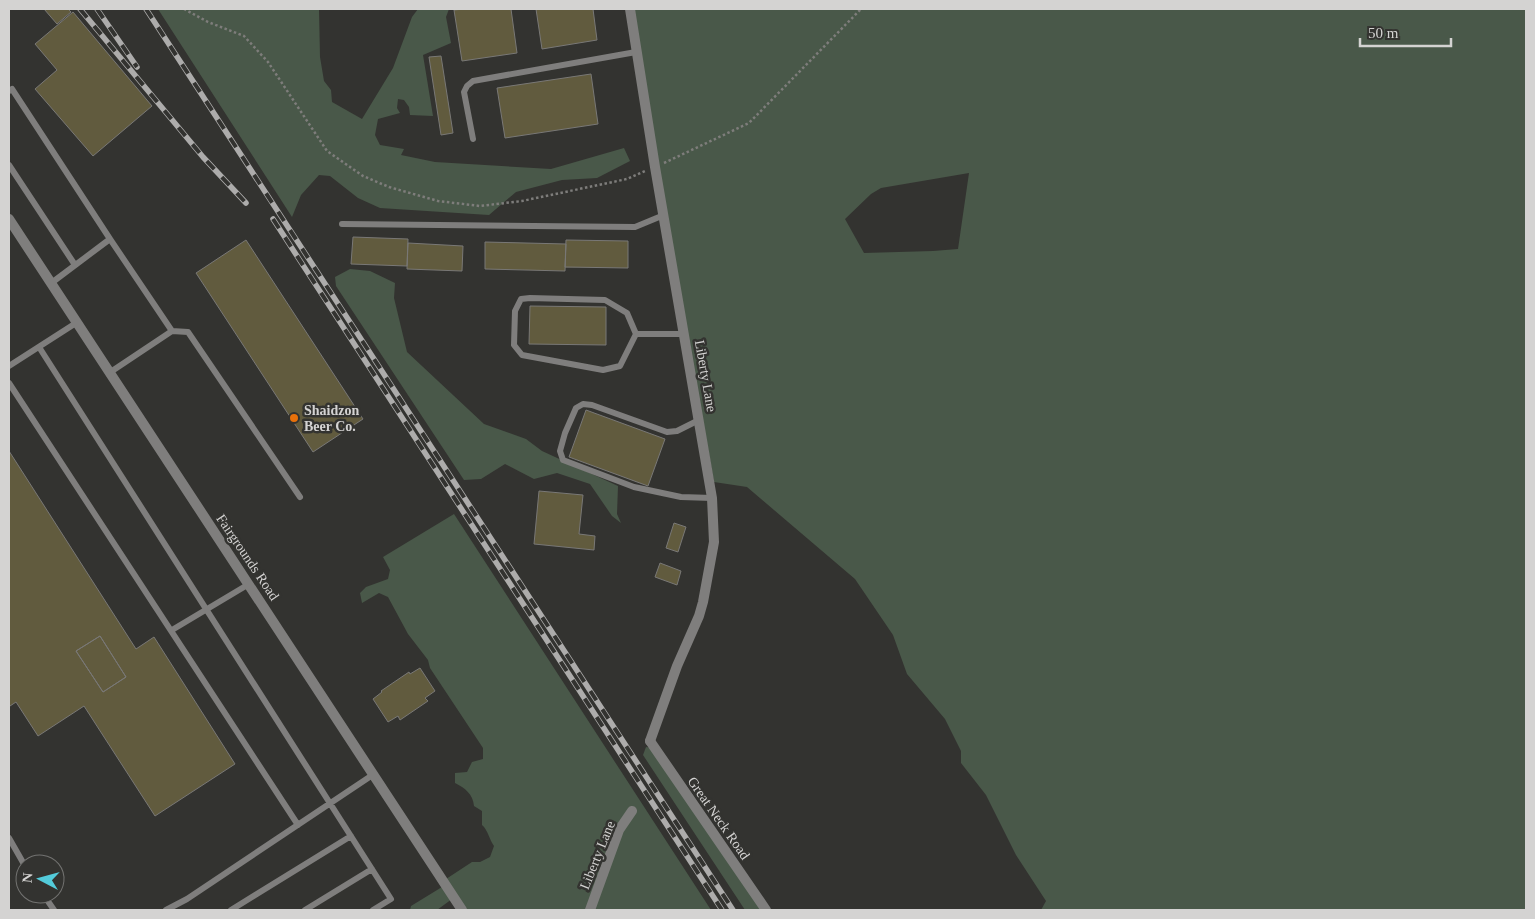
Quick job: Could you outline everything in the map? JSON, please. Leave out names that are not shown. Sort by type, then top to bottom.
[{"type":"street","name":"Liberty Lane","points":[[630,9],[712,498],[714,542],[699,616],[677,666],[650,741]]},
{"type":"street","name":"Fairgrounds Road","points":[[9,219],[462,910]]},
{"type":"street","name":"Great Neck Road","points":[[650,741],[766,910]]},
{"type":"street","name":"Liberty Lane","points":[[590,910],[619,830],[632,811]]},
{"type":"lane","points":[[473,139],[464,92],[473,81],[636,52]]},
{"type":"lane","points":[[9,91],[12,89],[172,331]]},
{"type":"lane","points":[[9,164],[75,265]]},
{"type":"lane","points":[[342,224],[635,227],[664,215]]},
{"type":"lane","points":[[50,284],[110,239]]},
{"type":"lane","points":[[521,299],[605,300],[627,314],[636,334],[620,366],[602,370],[522,355],[514,346],[515,312],[521,299]]},
{"type":"lane","points":[[9,366],[76,323]]},
{"type":"lane","points":[[109,373],[172,331],[188,332],[300,497]]},
{"type":"lane","points":[[636,334],[685,334]]},
{"type":"lane","points":[[39,347],[391,899],[373,910]]},
{"type":"lane","points":[[9,382],[298,825]]},
{"type":"lane","points":[[699,420],[677,431],[667,432],[592,405],[583,404],[576,408],[560,451],[563,460],[634,487],[681,497],[712,498]]},
{"type":"lane","points":[[172,630],[250,584]]},
{"type":"lane","points":[[166,910],[187,899],[374,774]]},
{"type":"lane","points":[[231,910],[351,836]]},
{"type":"lane","points":[[9,838],[18,854]]},
{"type":"lane","points":[[305,910],[372,869]]},
{"type":"path","points":[[184,9],[201,19],[244,36],[268,62],[327,151],[363,176],[389,187],[438,201],[480,206],[522,201],[627,179],[749,123],[861,9]]},
{"type":"green space","points":[[158,9],[319,9],[320,57],[324,81],[331,90],[332,102],[362,119],[393,68],[412,17],[418,9],[449,9],[446,17],[451,43],[423,55],[433,116],[410,115],[409,107],[404,100],[398,99],[397,108],[400,113],[378,119],[375,135],[380,145],[404,149],[401,155],[435,162],[551,169],[624,148],[630,161],[597,178],[562,180],[516,192],[489,215],[380,208],[358,198],[330,176],[319,175],[301,195],[292,217]]},
{"type":"green space","points":[[629,9],[1526,9],[1526,910],[1041,910],[1046,901],[1016,855],[986,795],[961,763],[961,751],[945,719],[907,674],[893,635],[855,579],[747,487],[714,482]],"holes":[[[969,173],[958,249],[864,253],[845,219],[871,194],[881,188]]]},
{"type":"green space","points":[[350,269],[370,271],[395,283],[394,298],[407,352],[484,424],[526,439],[542,451],[618,486],[617,514],[621,523],[612,516],[590,484],[557,473],[534,479],[505,464],[481,479],[464,480],[336,286],[335,277]]},
{"type":"green space","points":[[454,514],[711,910],[461,910],[452,899],[437,910],[410,910],[411,906],[442,887],[443,881],[472,862],[480,862],[490,857],[494,846],[482,825],[482,811],[474,806],[468,792],[455,783],[455,773],[467,772],[472,762],[483,759],[483,748],[430,668],[428,660],[408,634],[388,597],[379,593],[362,603],[360,593],[366,587],[388,579],[390,570],[383,557]]},
{"type":"green space","points":[[646,747],[653,748],[765,910],[745,910],[643,755]]},
{"type":"building","points":[[44,9],[68,9],[71,12],[57,24]]},
{"type":"building","points":[[511,9],[517,53],[462,61],[454,10]]},
{"type":"building","points":[[536,9],[593,9],[597,40],[542,49]]},
{"type":"building","points":[[73,12],[152,106],[93,156],[35,89],[57,70],[35,44]]},
{"type":"building","points":[[441,56],[453,133],[441,135],[429,57]]},
{"type":"building","points":[[591,74],[598,124],[505,138],[497,88]]},
{"type":"building","points":[[353,237],[408,239],[407,266],[351,264]]},
{"type":"building","points":[[246,240],[363,419],[313,452],[196,273]]},
{"type":"building","points":[[566,240],[628,241],[628,268],[565,267]]},
{"type":"building","points":[[485,242],[566,244],[565,271],[485,269]]},
{"type":"building","points":[[408,243],[463,246],[462,271],[407,269]]},
{"type":"building","points":[[530,306],[606,307],[606,345],[529,344]]},
{"type":"building","points":[[586,410],[665,439],[648,486],[569,457]]},
{"type":"building","points":[[9,451],[136,649],[154,637],[235,764],[155,816],[84,706],[38,736],[16,702],[10,706]],"holes":[[[100,636],[126,677],[103,692],[76,651]]]},
{"type":"building","points":[[539,491],[583,495],[579,534],[595,536],[594,550],[534,544]]},
{"type":"building","points":[[674,523],[686,527],[678,552],[666,548]]},
{"type":"building","points":[[660,563],[681,571],[677,585],[655,577]]},
{"type":"building","points":[[100,636],[126,677],[103,692],[76,651]]},
{"type":"building","points":[[420,668],[435,691],[425,698],[428,701],[400,720],[398,716],[388,722],[373,699],[381,691],[409,672],[410,674]]},
{"type":"railway","points":[[80,9],[203,157],[246,203]]},
{"type":"railway","points":[[97,9],[137,67]]},
{"type":"railway","points":[[146,9],[733,910]]},
{"type":"railway","points":[[273,219],[722,910]]},
{"type":"place","name":"Shaidzon Beer Co.","points":[[294,418]]}]
